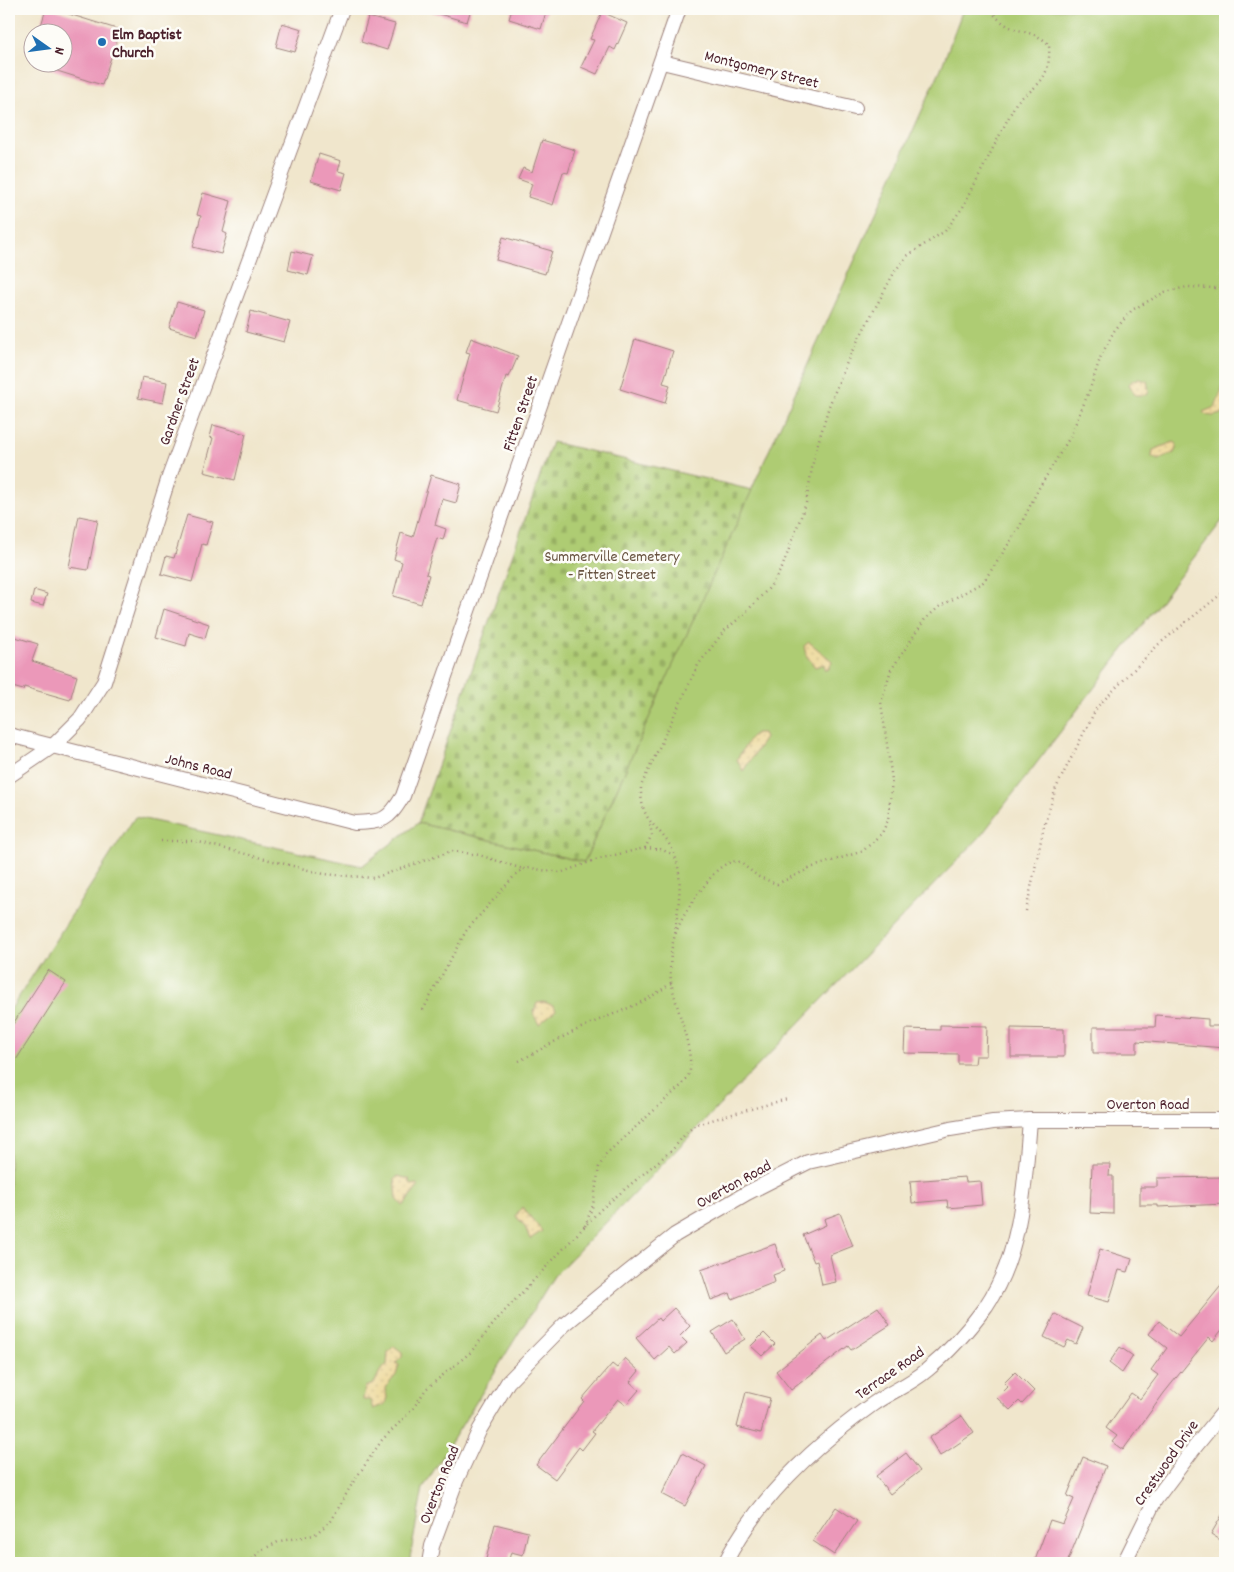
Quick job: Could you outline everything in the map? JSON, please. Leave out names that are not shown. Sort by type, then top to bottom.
[{"type":"street","name":"Gardner Street","points":[[9,776],[53,746],[80,719],[104,682],[169,477],[342,9]]},
{"type":"street","name":"Fitten Street","points":[[381,822],[394,811],[402,796],[662,62],[675,10]]},
{"type":"street","name":"Montgomery Street","points":[[662,62],[855,108]]},
{"type":"street","name":"Johns Road","points":[[9,735],[355,823],[381,822]]},
{"type":"street","name":"Overton Road","points":[[429,1563],[432,1546],[456,1481],[480,1429],[508,1382],[565,1324],[675,1235],[746,1194],[808,1162],[950,1128],[993,1122],[1030,1120],[1225,1120]]},
{"type":"street","name":"Terrace Road","points":[[725,1563],[735,1543],[777,1488],[822,1442],[874,1402],[927,1371],[986,1306],[1008,1261],[1024,1188],[1030,1120]]},
{"type":"street","name":"Crestwood Drive","points":[[1124,1563],[1156,1500],[1195,1446],[1225,1410]]},
{"type":"path","points":[[644,848],[652,835],[641,797],[641,786],[646,773],[698,665],[724,631],[770,587],[782,568],[806,503],[814,457],[829,406],[850,355],[895,271],[907,256],[945,231],[963,207],[1016,103],[1021,96],[1035,88],[1049,68],[1049,45],[1044,38],[1010,26],[997,18],[989,9]]},
{"type":"path","points":[[674,937],[682,918],[704,886],[719,867],[728,862],[738,861],[759,877],[777,884],[813,867],[863,850],[882,833],[888,820],[892,780],[881,702],[891,670],[901,654],[926,619],[939,607],[983,582],[1020,526],[1039,488],[1070,437],[1090,389],[1101,356],[1114,331],[1132,310],[1165,292],[1187,287],[1216,288],[1225,285]]},
{"type":"path","points":[[1026,911],[1044,826],[1056,788],[1097,706],[1159,644],[1225,591]]},
{"type":"path","points":[[585,1226],[593,1205],[599,1166],[606,1154],[683,1084],[690,1073],[687,1043],[671,983],[671,954],[680,885],[673,854],[649,822]]},
{"type":"path","points":[[161,841],[196,842],[324,874],[374,878],[452,851],[479,855],[523,869],[530,868],[560,873],[598,858],[644,848],[660,849],[673,854]]},
{"type":"path","points":[[423,1010],[466,931],[489,902],[523,869]]},
{"type":"path","points":[[519,1061],[582,1027],[644,1002],[671,983]]},
{"type":"path","points":[[249,1563],[260,1551],[280,1541],[314,1535],[330,1521],[382,1440],[412,1410],[426,1389],[471,1352],[499,1317],[585,1226],[673,1149],[696,1124],[787,1099]]},
{"type":"green space","points":[[963,9],[1225,9],[1225,517],[980,837],[554,1276],[423,1488],[409,1563],[9,1563],[9,1012],[135,817],[362,866],[418,823],[584,862],[942,66]]},
{"type":"green space","name":"Summerville Cemetery - Fitten Street","points":[[552,442],[752,490],[584,862],[418,823]]},
{"type":"sand","points":[[1133,380],[1147,381],[1149,391],[1147,395],[1135,395],[1129,384]]},
{"type":"sand","points":[[1225,382],[1225,413],[1213,416],[1206,415],[1203,412],[1215,407]]},
{"type":"sand","points":[[1174,442],[1177,444],[1174,453],[1158,460],[1152,457],[1153,450]]},
{"type":"sand","points":[[809,642],[832,661],[829,669],[825,670],[824,664],[815,667],[806,655],[804,646]]},
{"type":"sand","points":[[756,733],[763,733],[765,738],[743,771],[737,759],[751,737]]},
{"type":"sand","points":[[544,1002],[554,1006],[556,1010],[539,1024],[533,1014],[537,1003]]},
{"type":"sand","points":[[398,1176],[409,1179],[411,1185],[417,1184],[418,1187],[403,1206],[397,1199],[395,1179]]},
{"type":"sand","points":[[522,1207],[542,1231],[530,1239],[525,1227],[516,1216]]},
{"type":"sand","points":[[394,1346],[402,1352],[402,1357],[396,1363],[399,1365],[396,1375],[385,1388],[387,1397],[385,1404],[373,1409],[370,1400],[363,1400],[365,1387],[374,1384],[380,1371],[387,1365],[388,1352]]},
{"type":"building","points":[[46,9],[53,9],[120,30],[102,85],[60,72],[72,72],[72,22],[42,22]]},
{"type":"building","points":[[432,9],[471,9],[467,22],[432,12]]},
{"type":"building","points":[[512,9],[547,9],[541,29],[509,19]]},
{"type":"building","points":[[602,12],[627,23],[615,50],[610,47],[597,74],[581,67],[594,40],[590,39]]},
{"type":"building","points":[[368,17],[395,24],[387,50],[361,42]]},
{"type":"building","points":[[282,23],[302,29],[295,52],[276,47]]},
{"type":"building","points":[[542,140],[575,150],[568,173],[563,172],[553,205],[528,197],[532,184],[518,179],[523,168],[532,172]]},
{"type":"building","points":[[319,154],[341,161],[338,171],[346,173],[341,190],[311,181]]},
{"type":"building","points":[[203,193],[231,201],[223,232],[227,234],[221,254],[193,247],[201,216],[197,215]]},
{"type":"building","points":[[503,237],[552,251],[545,274],[496,260]]},
{"type":"building","points":[[292,251],[313,256],[308,275],[288,270]]},
{"type":"building","points":[[177,302],[204,310],[197,336],[169,328]]},
{"type":"building","points":[[251,311],[290,322],[284,342],[246,332]]},
{"type":"building","points":[[471,338],[518,356],[509,377],[506,376],[496,411],[457,400],[470,353],[466,352]]},
{"type":"building","points":[[635,339],[673,351],[663,383],[670,385],[665,403],[620,389]]},
{"type":"building","points":[[142,377],[167,382],[163,403],[138,398]]},
{"type":"building","points":[[213,425],[246,434],[235,480],[204,472],[213,438],[210,437]]},
{"type":"building","points":[[431,475],[461,484],[456,503],[442,499],[435,525],[446,529],[443,540],[437,538],[426,574],[429,575],[421,604],[393,596],[402,562],[394,559],[401,533],[413,537]]},
{"type":"building","points":[[187,515],[213,522],[206,545],[202,544],[192,582],[161,574],[166,556],[174,558]]},
{"type":"building","points":[[79,516],[98,520],[88,570],[69,567]]},
{"type":"building","points":[[34,590],[47,594],[43,606],[31,603]]},
{"type":"building","points":[[164,609],[209,624],[205,638],[189,633],[186,646],[156,637]]},
{"type":"building","points":[[12,636],[38,644],[32,661],[77,676],[70,700],[24,687],[23,690],[9,686],[9,645]]},
{"type":"building","points":[[48,970],[66,982],[9,1071],[9,1030]]},
{"type":"building","points":[[1156,1015],[1208,1019],[1208,1026],[1225,1026],[1225,1048],[1137,1041],[1137,1053],[1093,1053],[1093,1027],[1155,1027]]},
{"type":"building","points":[[940,1025],[987,1026],[986,1056],[975,1056],[974,1064],[958,1064],[958,1054],[904,1053],[905,1029],[940,1030]]},
{"type":"building","points":[[1011,1028],[1064,1029],[1064,1057],[1011,1057]]},
{"type":"building","points":[[1092,1164],[1110,1164],[1109,1176],[1113,1176],[1113,1214],[1090,1213]]},
{"type":"building","points":[[965,1177],[966,1182],[980,1181],[982,1205],[948,1208],[947,1200],[912,1203],[910,1181]]},
{"type":"building","points":[[1225,1177],[1225,1204],[1158,1207],[1158,1205],[1140,1205],[1140,1187],[1157,1187],[1157,1178]]},
{"type":"building","points":[[840,1213],[853,1246],[830,1255],[836,1282],[822,1285],[817,1261],[814,1262],[803,1235],[826,1225],[824,1219]]},
{"type":"building","points":[[775,1244],[784,1271],[773,1275],[775,1282],[732,1299],[730,1293],[711,1300],[701,1270]]},
{"type":"building","points":[[1100,1249],[1132,1259],[1128,1272],[1119,1270],[1109,1302],[1087,1296]]},
{"type":"building","points":[[1225,1281],[1225,1326],[1213,1341],[1209,1337],[1164,1393],[1123,1450],[1112,1442],[1117,1436],[1106,1428],[1131,1393],[1140,1399],[1158,1375],[1151,1370],[1167,1348],[1149,1334],[1159,1321],[1179,1337]]},
{"type":"building","points":[[878,1307],[890,1325],[851,1350],[848,1346],[791,1390],[776,1371],[822,1335],[826,1341]]},
{"type":"building","points":[[674,1308],[690,1326],[680,1336],[687,1343],[675,1354],[669,1347],[655,1360],[636,1338],[658,1318],[660,1321]]},
{"type":"building","points":[[1055,1314],[1083,1328],[1076,1344],[1068,1340],[1064,1347],[1044,1337]]},
{"type":"building","points":[[733,1319],[745,1339],[724,1352],[712,1332]]},
{"type":"building","points":[[764,1333],[775,1344],[762,1356],[751,1346]]},
{"type":"building","points":[[1120,1347],[1133,1356],[1122,1373],[1109,1363]]},
{"type":"building","points":[[625,1358],[639,1371],[630,1382],[639,1390],[626,1405],[618,1399],[592,1431],[595,1433],[582,1450],[579,1447],[555,1479],[536,1465],[584,1401],[582,1399],[612,1364],[617,1368]]},
{"type":"building","points":[[1015,1372],[1034,1391],[1022,1404],[1019,1401],[1010,1410],[997,1398],[1008,1387],[1004,1383]]},
{"type":"building","points":[[746,1392],[770,1398],[761,1433],[737,1427]]},
{"type":"building","points":[[962,1416],[974,1433],[940,1456],[929,1438]]},
{"type":"building","points":[[682,1453],[706,1466],[685,1506],[662,1494]]},
{"type":"building","points":[[906,1453],[920,1471],[890,1494],[876,1476]]},
{"type":"building","points":[[1083,1457],[1106,1466],[1067,1563],[1034,1563],[1050,1520],[1063,1524],[1074,1499],[1067,1496]]},
{"type":"building","points":[[836,1507],[857,1521],[834,1555],[813,1541]]},
{"type":"building","points":[[1225,1510],[1225,1543],[1211,1534]]},
{"type":"building","points":[[495,1524],[528,1532],[523,1555],[511,1552],[508,1563],[485,1563]]},
{"type":"place","name":"Elm Baptist Church","points":[[102,42]]}]
